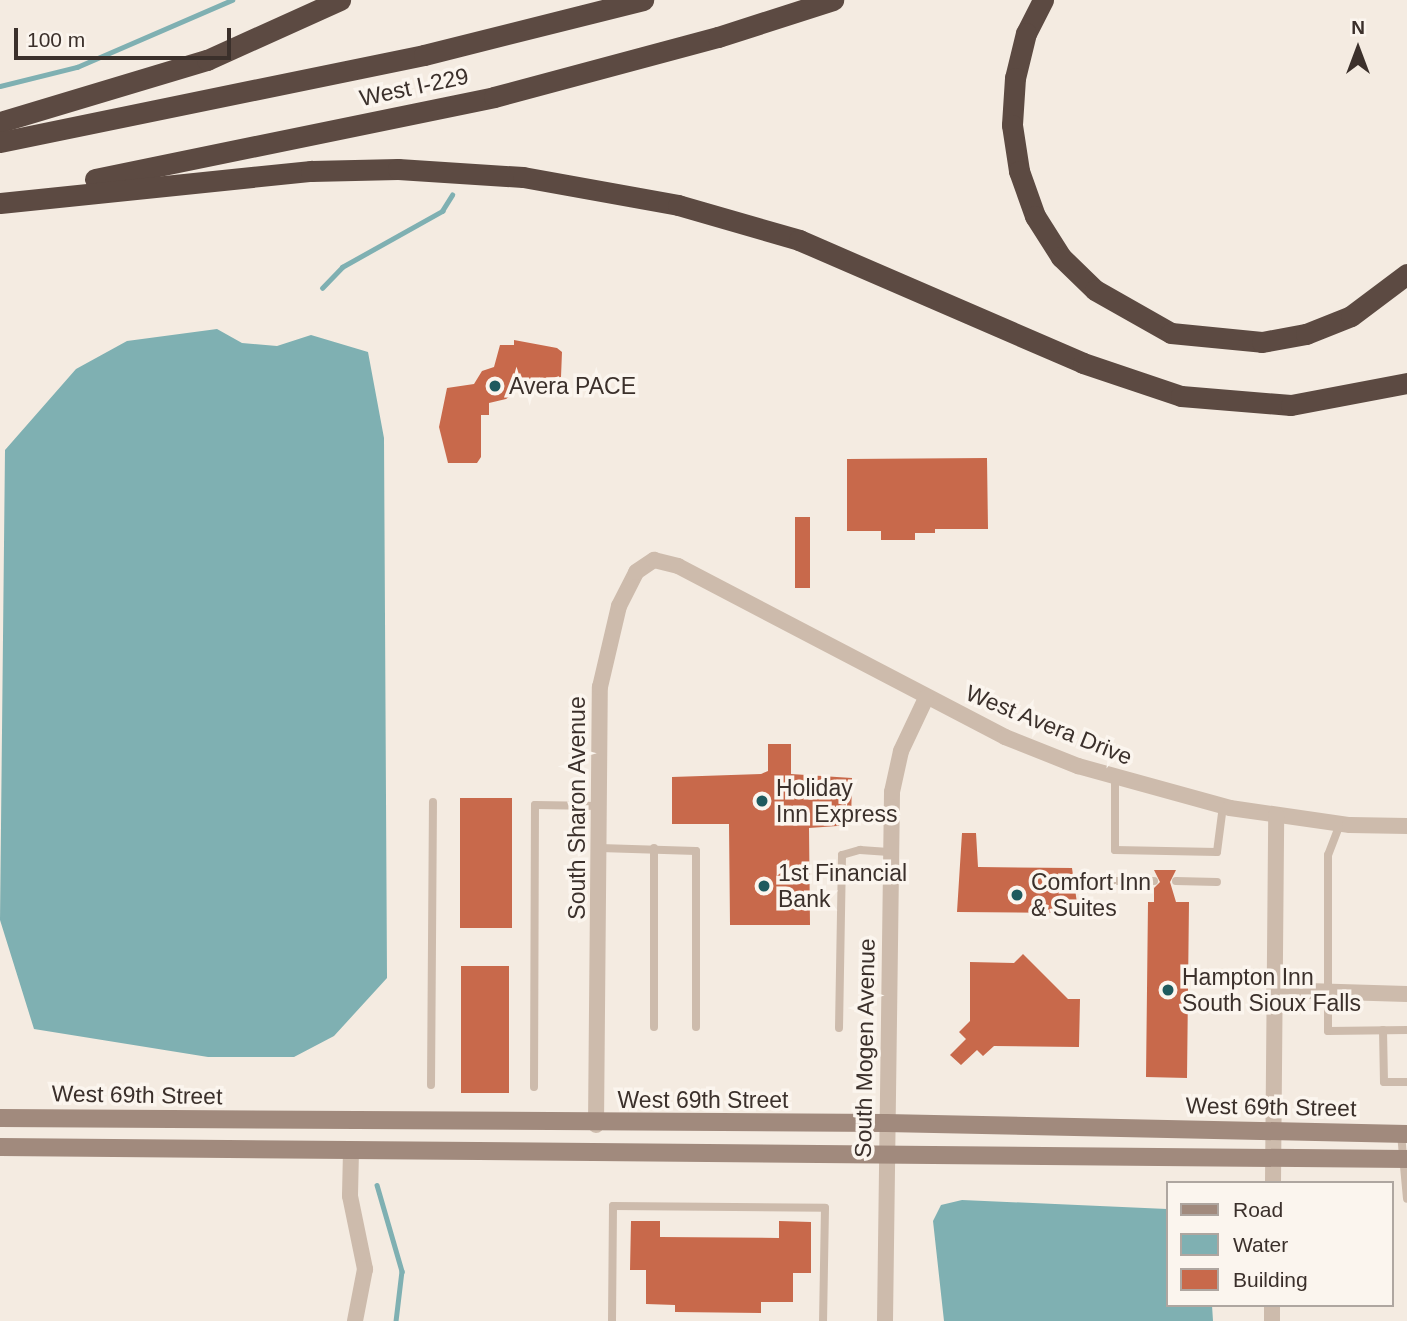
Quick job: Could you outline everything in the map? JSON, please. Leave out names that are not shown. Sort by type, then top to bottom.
[{"type":"highway","points":[[0,122],[206,60],[340,0]]},
{"type":"highway","name":"West I-229","points":[[0,142],[424,55],[643,0]]},
{"type":"highway","name":"West I-229","points":[[0,201],[494,97],[706,41],[832,0]]},
{"type":"highway","points":[[1043,0],[1026,33],[1014,78],[1012,125],[1019,171],[1042,226],[1061,257],[1095,290],[1171,333],[1262,342],[1306,334],[1351,316],[1407,274]]},
{"type":"highway","points":[[0,201],[311,171],[444,170],[523,177],[678,205],[799,240],[1110,374],[1181,396],[1291,405],[1407,383]]},
{"type":"street","name":"South Sharon Avenue","points":[[596,1125],[600,687],[619,606],[636,572],[654,560],[702,579]]},
{"type":"street","name":"West Avera Drive","points":[[702,579],[1005,737],[1115,777],[1223,806],[1276,815],[1340,824],[1407,826]]},
{"type":"street","name":"South Mogen Avenue","points":[[885,1321],[889,852],[897,765],[926,698]]},
{"type":"street","points":[[1273,1181],[1276,815]]},
{"type":"street","points":[[1274,990],[1407,994]]},
{"type":"street","name":"West 69th Street","points":[[0,1118],[596,1125],[886,1123],[1404,1134]]},
{"type":"street","points":[[0,1147],[1405,1159]]},
{"type":"street","points":[[351,1151],[350,1196],[365,1269],[355,1321]]},
{"type":"lane","points":[[1115,777],[1115,850],[1217,852],[1223,806]]},
{"type":"lane","points":[[431,1084],[433,802]]},
{"type":"lane","points":[[534,1087],[535,805],[600,806]]},
{"type":"lane","points":[[1340,824],[1328,855],[1328,1031],[1407,1030]]},
{"type":"lane","points":[[600,848],[696,851],[696,1027]]},
{"type":"lane","points":[[654,848],[654,1027]]},
{"type":"lane","points":[[839,1028],[842,855],[860,850],[889,852]]},
{"type":"lane","points":[[1115,881],[1154,881]]},
{"type":"lane","points":[[1175,881],[1217,881]]},
{"type":"lane","points":[[1383,1030],[1384,1082],[1407,1082]]},
{"type":"lane","points":[[1404,1134],[1407,1199]]},
{"type":"lane","points":[[612,1321],[613,1206],[825,1208],[823,1321]]},
{"type":"water","points":[[217,329],[242,343],[277,346],[311,335],[368,352],[384,438],[387,978],[334,1036],[294,1057],[208,1057],[34,1029],[0,920],[5,450],[76,369],[127,341]]},
{"type":"water","points":[[962,1200],[1166,1209],[1166,1307],[1212,1307],[1213,1321],[944,1321],[933,1221],[941,1205]]},
{"type":"building","points":[[514,340],[557,348],[562,352],[561,377],[522,379],[522,387],[506,399],[489,403],[489,415],[481,415],[481,457],[477,463],[448,463],[439,427],[447,388],[474,384],[482,371],[494,367],[500,345],[514,345]]},
{"type":"building","points":[[987,458],[988,529],[935,529],[935,533],[915,533],[915,540],[881,540],[881,531],[847,531],[847,459]]},
{"type":"building","points":[[795,517],[810,517],[810,588],[795,588]]},
{"type":"building","points":[[768,744],[791,744],[791,774],[852,778],[851,825],[809,828],[810,925],[730,925],[729,824],[672,824],[672,777],[761,774],[768,771]]},
{"type":"building","points":[[460,798],[512,798],[512,928],[460,928]]},
{"type":"building","name":"Comfort Inn & Suites","points":[[962,833],[976,833],[978,867],[1072,868],[1077,903],[1071,903],[1071,913],[957,912]]},
{"type":"building","name":"Hampton Inn South Sioux Falls","points":[[1154,870],[1176,870],[1170,882],[1176,902],[1189,902],[1187,1078],[1146,1077],[1148,902],[1154,902],[1154,888],[1160,882]]},
{"type":"building","points":[[1023,954],[1068,999],[1080,999],[1079,1047],[994,1046],[983,1056],[977,1050],[961,1065],[950,1055],[966,1039],[959,1032],[970,1021],[970,962],[1014,963]]},
{"type":"building","points":[[461,966],[509,966],[509,1093],[461,1093]]},
{"type":"building","points":[[631,1221],[660,1221],[660,1237],[779,1238],[779,1221],[811,1222],[811,1273],[793,1273],[793,1302],[761,1302],[761,1313],[675,1312],[675,1305],[646,1304],[646,1270],[630,1270]]},
{"type":"waterway","points":[[0,86],[77,67],[232,0]]},
{"type":"waterway","points":[[322,288],[342,267],[442,211],[452,195]]},
{"type":"waterway","points":[[377,1185],[402,1271],[396,1321]]},
{"type":"place","name":"Avera PACE","points":[[495,386]]},
{"type":"place","name":"Holiday Inn Express","points":[[762,801]]},
{"type":"place","name":"1st Financial Bank","points":[[764,886]]},
{"type":"place","name":"Comfort Inn & Suites","points":[[1017,895]]},
{"type":"place","name":"Hampton Inn South Sioux Falls","points":[[1168,990]]}]
